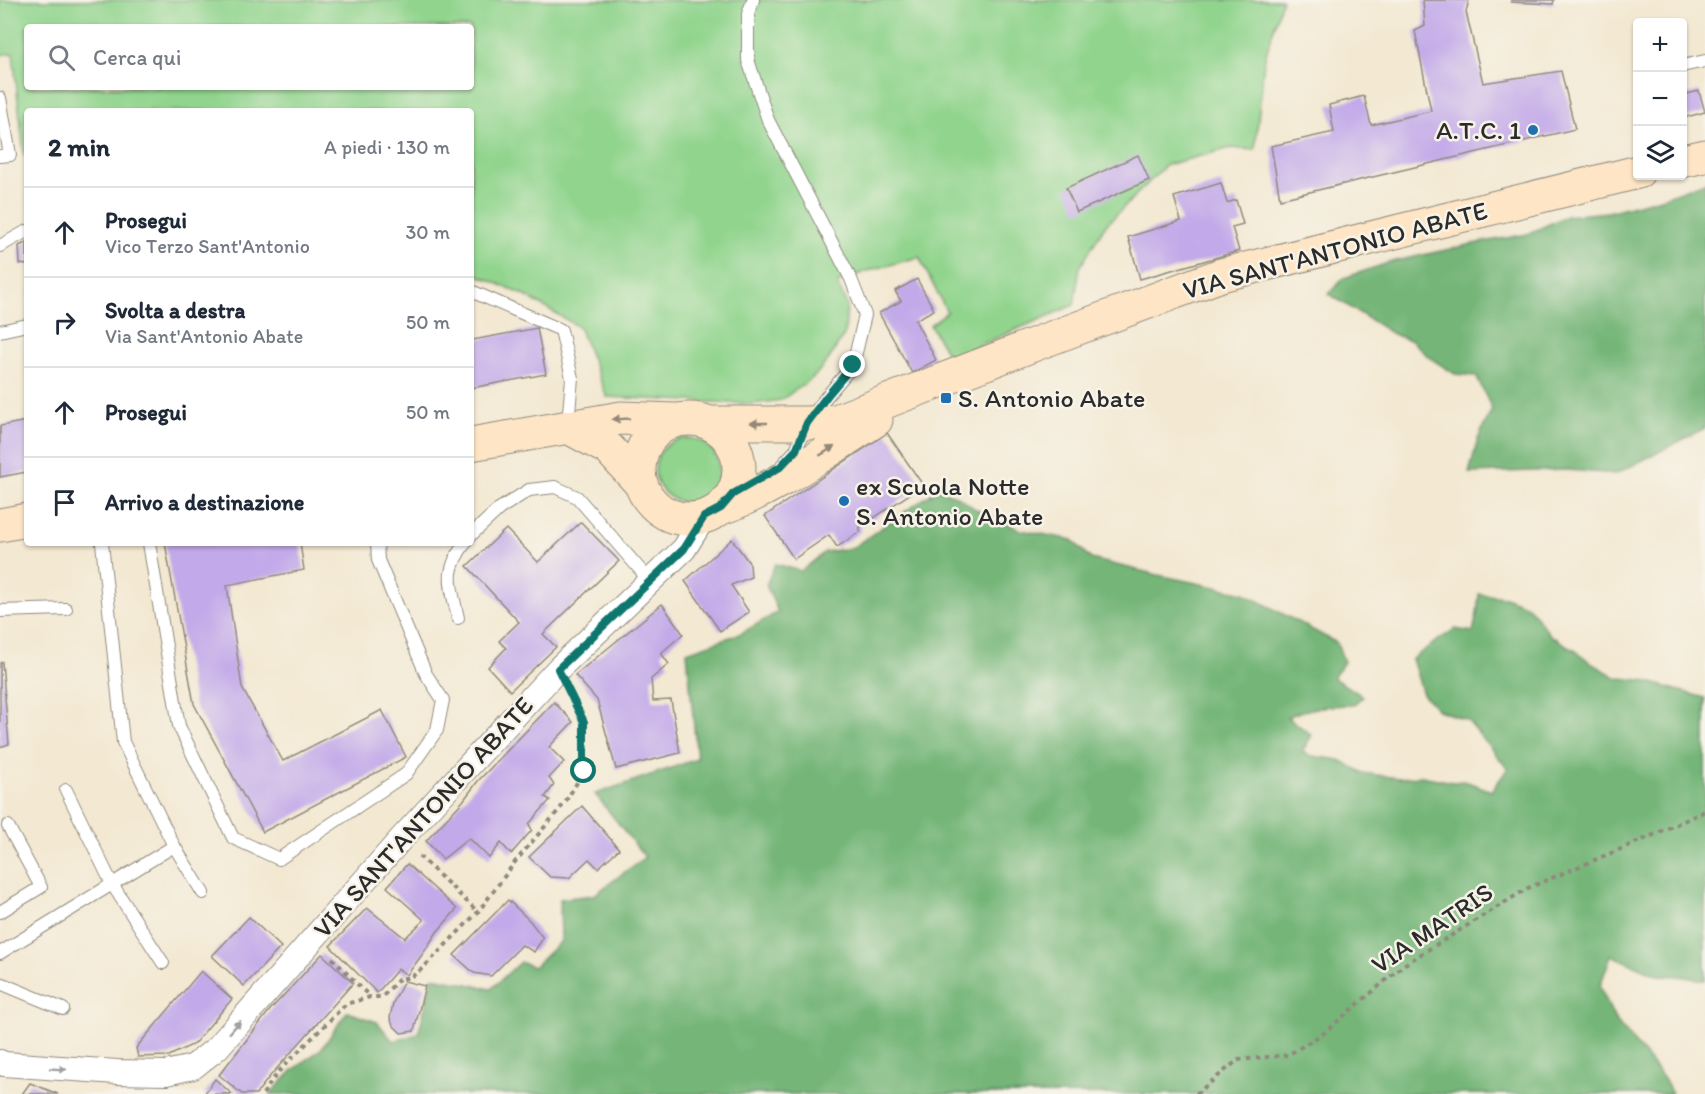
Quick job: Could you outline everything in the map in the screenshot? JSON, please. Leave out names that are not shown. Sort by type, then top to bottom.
[{"type":"street","points":[[1687,160],[1705,156]]},
{"type":"street","name":"VIA SANT'ANTONIO ABATE","points":[[709,423],[837,421],[1221,275],[1633,173]]},
{"type":"street","name":"VIA SANT'ANTONIO ABATE","points":[[0,1062],[47,1068],[117,1072],[166,1073],[193,1067],[217,1048],[401,839],[558,669],[684,549],[719,506],[745,500],[782,479],[936,382]]},
{"type":"street","points":[[474,443],[568,427],[621,418],[692,419],[709,423],[726,435],[737,453],[739,474],[719,506],[689,520],[673,517],[658,509],[647,497],[640,483],[609,449],[568,427]]},
{"type":"street","points":[[640,483],[639,463],[645,444],[658,429],[675,420]]},
{"type":"street","points":[[0,525],[24,521]]},
{"type":"lane","points":[[719,506],[780,467],[796,450],[807,423],[853,365],[865,315],[851,279],[768,120],[748,60],[748,14],[753,0]]},
{"type":"lane","points":[[1687,65],[1705,61]]},
{"type":"lane","points":[[0,98],[9,154],[0,156]]},
{"type":"lane","points":[[0,246],[24,233]]},
{"type":"lane","points":[[474,292],[561,330],[572,378],[568,427]]},
{"type":"lane","points":[[0,331],[24,326]]},
{"type":"lane","points":[[474,532],[499,508],[529,490],[555,487],[577,497],[650,581]]},
{"type":"lane","points":[[102,546],[123,742],[174,846],[203,893]]},
{"type":"lane","points":[[149,546],[179,726],[234,838],[279,859],[406,774],[437,730],[443,700],[426,674],[378,560],[377,546]]},
{"type":"lane","points":[[458,618],[449,579],[455,556],[463,546]]},
{"type":"lane","points":[[0,612],[66,609]]},
{"type":"lane","points":[[66,790],[112,884],[162,963]]},
{"type":"lane","points":[[0,912],[40,887],[8,826]]},
{"type":"lane","points":[[0,953],[174,846]]},
{"type":"lane","points":[[0,984],[63,1009]]},
{"type":"path","points":[[263,1094],[279,1071],[346,1004],[370,997],[382,997],[400,978],[410,978],[423,968],[478,912],[515,862],[564,804],[584,771],[584,722],[558,669]]},
{"type":"path","name":"VIA MATRIS","points":[[1196,1094],[1238,1060],[1288,1055],[1315,1039],[1404,963],[1528,888],[1705,811]]},
{"type":"path","points":[[401,839],[478,912]]},
{"type":"path","points":[[313,938],[370,997]]},
{"type":"green space","points":[[0,0],[1282,0],[1264,61],[1255,150],[1231,148],[1166,165],[1104,227],[1080,267],[1074,305],[950,358],[930,325],[947,312],[919,257],[864,272],[837,283],[847,305],[845,333],[829,359],[814,377],[781,400],[752,404],[607,397],[579,327],[524,295],[474,273],[474,108],[24,108],[24,156],[13,53],[0,55]]},
{"type":"green space","points":[[1705,182],[1705,428],[1616,474],[1567,470],[1469,473],[1478,439],[1492,409],[1476,376],[1455,374],[1430,358],[1412,341],[1393,334],[1329,294],[1344,278],[1391,262],[1528,234],[1566,216],[1608,212],[1661,198]]},
{"type":"green space","points":[[687,438],[699,440],[710,447],[717,458],[719,470],[717,482],[710,493],[699,500],[687,502],[675,500],[664,493],[657,482],[655,470],[657,458],[664,447],[675,440]]},
{"type":"green space","points":[[938,489],[1021,530],[1072,540],[1091,559],[1244,593],[1337,643],[1344,662],[1333,678],[1363,696],[1353,705],[1319,707],[1287,717],[1312,735],[1302,752],[1312,756],[1340,760],[1363,773],[1399,778],[1422,776],[1452,782],[1465,781],[1491,791],[1508,769],[1467,720],[1438,710],[1423,694],[1412,659],[1455,629],[1473,632],[1479,594],[1505,597],[1528,606],[1551,636],[1617,678],[1642,680],[1705,698],[1705,980],[1657,975],[1611,955],[1600,986],[1614,1018],[1664,1079],[1672,1094],[270,1094],[292,1071],[322,1048],[347,1012],[377,1022],[393,1041],[418,1034],[433,977],[491,989],[520,962],[534,967],[561,941],[560,899],[594,895],[645,857],[595,794],[697,759],[687,652],[742,633],[778,612],[766,585],[775,564],[801,571],[825,552],[852,548]]},
{"type":"building","points":[[1423,0],[1469,0],[1466,12],[1483,83],[1561,71],[1575,129],[1280,199],[1271,146],[1334,132],[1329,105],[1364,96],[1371,125],[1431,111],[1415,31],[1425,26]]},
{"type":"building","points":[[1511,0],[1554,0],[1553,4],[1511,2]]},
{"type":"building","points":[[1699,91],[1705,112],[1687,117],[1687,94]]},
{"type":"building","points":[[1138,155],[1149,180],[1077,212],[1066,188]]},
{"type":"building","points":[[1221,183],[1227,203],[1236,200],[1243,224],[1232,227],[1239,251],[1140,279],[1128,237],[1181,221],[1174,197]]},
{"type":"building","points":[[24,244],[24,265],[20,264],[19,246]]},
{"type":"building","points":[[917,279],[934,310],[915,320],[936,360],[912,373],[879,313],[901,301],[895,291]]},
{"type":"building","points":[[537,328],[546,374],[474,387],[474,340]]},
{"type":"building","points":[[24,422],[24,473],[0,477],[0,426]]},
{"type":"building","name":"ex Scuola Notte S. Antonio Abate","points":[[887,433],[923,485],[859,528],[861,531],[837,547],[829,535],[794,559],[765,516]]},
{"type":"building","points":[[581,522],[619,561],[543,634],[556,647],[510,691],[488,667],[506,648],[499,641],[519,622],[467,566],[506,529],[538,562]]},
{"type":"building","points":[[732,539],[750,564],[751,577],[731,585],[749,612],[720,631],[685,581]]},
{"type":"building","points":[[166,546],[300,546],[304,570],[227,585],[242,688],[283,761],[382,710],[406,757],[263,832],[194,704]]},
{"type":"building","points":[[662,604],[683,634],[661,653],[669,664],[651,679],[653,701],[671,700],[680,753],[616,769],[597,700],[575,675]]},
{"type":"building","points":[[2,662],[9,744],[0,747],[0,663]]},
{"type":"building","points":[[554,702],[573,722],[549,747],[564,762],[549,778],[554,785],[545,797],[550,800],[529,824],[532,830],[511,854],[501,843],[489,858],[469,838],[443,859],[426,841],[478,781]]},
{"type":"building","points":[[582,806],[619,849],[598,868],[589,859],[569,878],[550,877],[529,857]]},
{"type":"building","points":[[407,864],[457,909],[437,932],[407,975],[398,969],[377,993],[330,946],[367,908],[405,938],[424,920],[387,887]]},
{"type":"building","points":[[508,900],[530,921],[543,938],[534,952],[522,945],[491,976],[474,973],[454,955]]},
{"type":"building","points":[[249,917],[281,947],[244,986],[212,956]]},
{"type":"building","points":[[322,954],[353,983],[256,1094],[242,1094],[219,1075],[270,1010]]},
{"type":"building","points":[[201,971],[232,999],[194,1044],[169,1056],[138,1057],[136,1048]]},
{"type":"building","points":[[404,981],[425,986],[414,1031],[401,1033],[390,1018],[393,1003]]},
{"type":"building","points":[[215,1079],[232,1094],[204,1094]]},
{"type":"building","points":[[30,1083],[58,1094],[22,1094]]},
{"type":"place","name":"A.T.C. 1","points":[[1533,130]]},
{"type":"place","name":"S. Antonio Abate","points":[[946,398]]},
{"type":"place","name":"ex Scuola Notte S. Antonio Abate","points":[[844,501]]},
{"type":"route","points":[[584,771],[584,722],[558,669],[684,549],[704,517],[721,508],[733,494],[780,467],[796,450],[807,423],[853,365]]}]
